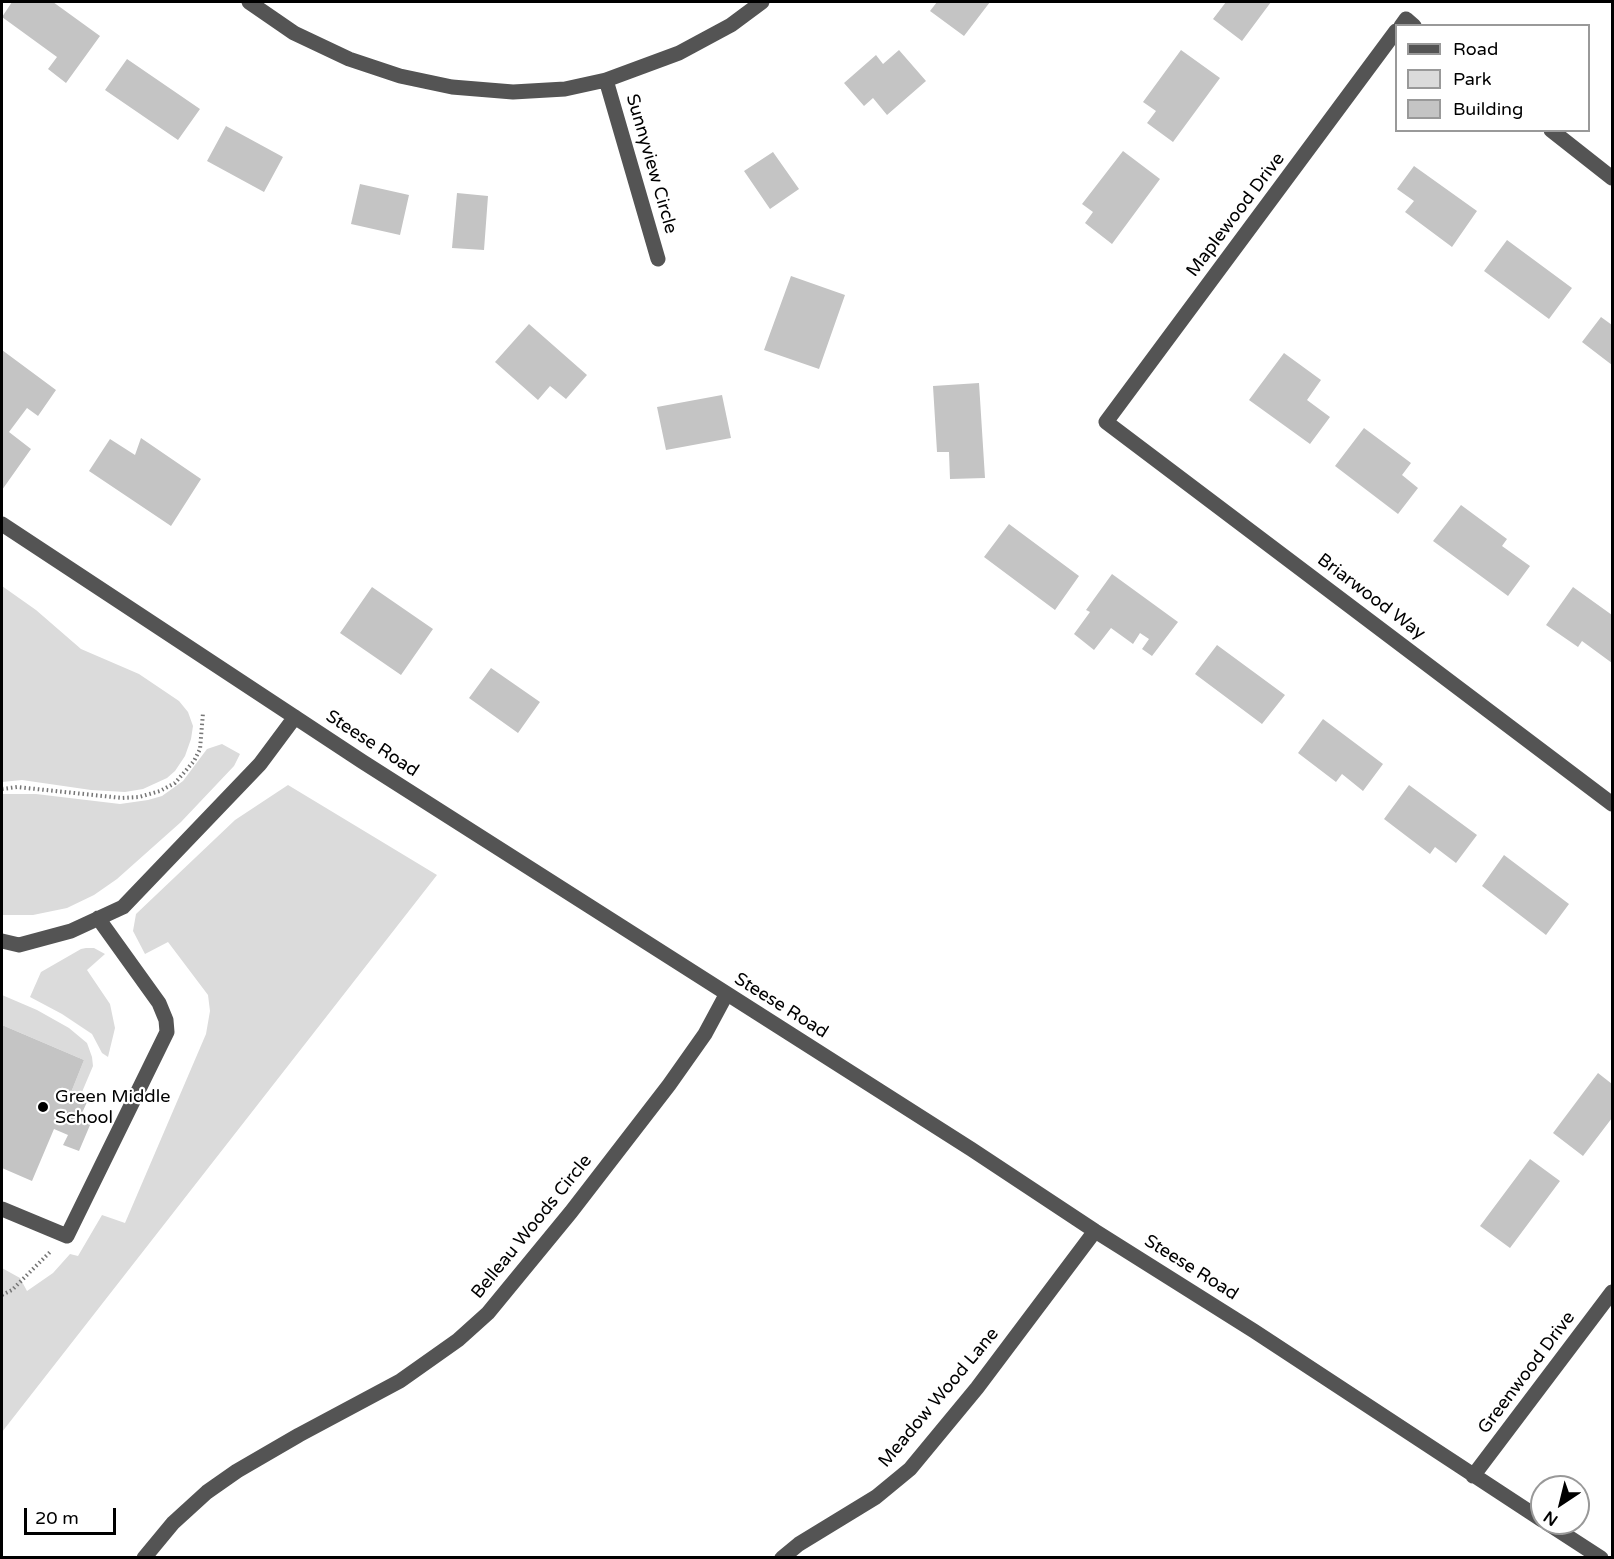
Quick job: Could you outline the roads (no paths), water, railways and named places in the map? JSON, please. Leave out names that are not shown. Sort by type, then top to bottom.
[{"type":"street","points":[[249,2],[294,33],[349,59],[400,76],[452,87],[513,92],[564,89],[606,80],[679,53],[731,25],[762,2]]},
{"type":"street","name":"Maplewood Drive","points":[[1106,422],[1395,37]]},
{"type":"street","name":"Sunnyview Circle","points":[[606,80],[658,259]]},
{"type":"street","points":[[1554,132],[1612,178]]},
{"type":"street","name":"Briarwood Way","points":[[1106,422],[1612,804]]},
{"type":"street","name":"Steese Road","points":[[2,524],[295,717],[1254,1331],[1530,1512]]},
{"type":"street","points":[[2,940],[19,945],[71,931],[123,907],[260,764],[295,717]]},
{"type":"street","points":[[2,1209],[67,1236],[167,1032],[166,1020],[159,1003],[98,918]]},
{"type":"street","name":"Belleau Woods Circle","points":[[144,1557],[173,1523],[207,1492],[299,1435],[400,1381],[458,1340],[488,1313],[564,1221],[669,1085],[705,1035],[726,994]]},
{"type":"street","name":"Meadow Wood Lane","points":[[782,1557],[799,1544],[876,1497],[910,1469],[977,1388],[1095,1231]]},
{"type":"street","name":"Greenwood Drive","points":[[1473,1476],[1612,1292]]},
{"type":"street","points":[[1566,1535],[1600,1557]]},
{"type":"place","name":"Green Middle School","points":[[43,1107]]}]
